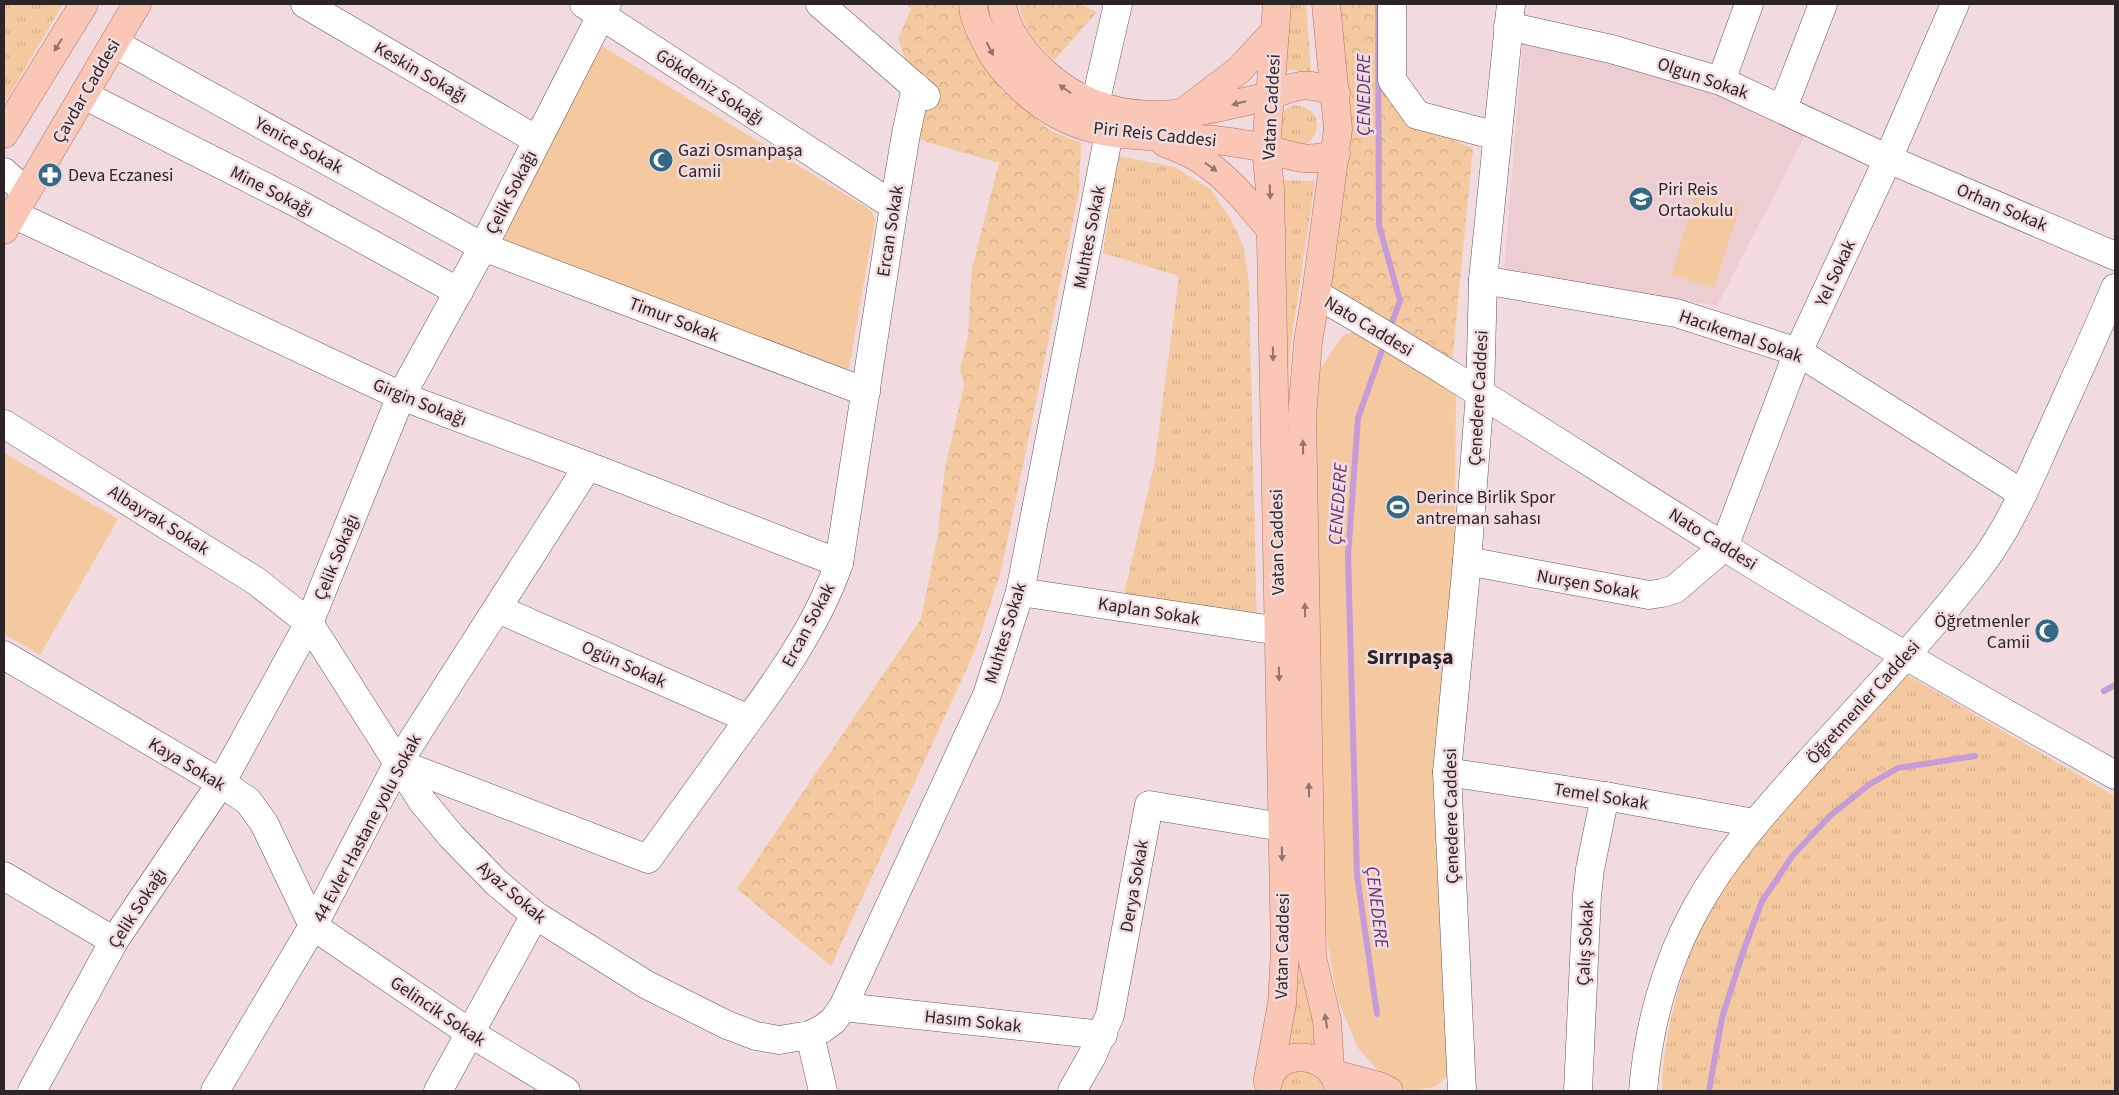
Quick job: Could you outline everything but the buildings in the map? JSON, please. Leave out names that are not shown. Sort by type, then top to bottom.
[{"type":"main road","points":[[4,134],[84,4]]},
{"type":"main road","name":"Çavdar Caddesi","points":[[14,212],[137,4]]},
{"type":"main road","name":"Piri Reis Caddesi","points":[[973,4],[982,34],[997,64],[1039,104],[1060,117],[1109,133],[1214,140],[1266,149],[1304,160],[1319,159],[1336,154]]},
{"type":"main road","name":"Piri Reis Caddesi","points":[[1002,4],[1015,38],[1031,61],[1053,81],[1074,95],[1094,104],[1128,113],[1158,116],[1209,110],[1306,84],[1336,93]]},
{"type":"main road","name":"Vatan Caddesi","points":[[1267,1085],[1279,1030],[1285,950],[1271,230],[1266,149],[1278,4]]},
{"type":"main road","name":"Vatan Caddesi","points":[[1326,4],[1338,129],[1336,154],[1308,342],[1302,416],[1312,957],[1327,1020],[1334,1078]]},
{"type":"main road","points":[[1182,113],[1239,70],[1275,32]]},
{"type":"main road","points":[[1152,137],[1194,155],[1220,174],[1271,230]]},
{"type":"main road","name":"Vatan Caddesi","points":[[1267,1085],[1276,1068],[1285,1061],[1296,1057],[1309,1057],[1320,1061],[1334,1078]]},
{"type":"main road","points":[[1334,1078],[1379,1086],[1389,1091]]},
{"type":"street","name":"Keskin Sokağı","points":[[305,4],[537,140]]},
{"type":"street","name":"Ercan Sokak","points":[[398,763],[648,859],[750,719],[798,648],[832,583],[839,563],[906,134],[921,91],[820,4]]},
{"type":"street","points":[[1094,104],[1118,4]]},
{"type":"street","points":[[1392,4],[1392,80],[1417,114],[1497,136]]},
{"type":"street","points":[[1721,81],[1749,4]]},
{"type":"street","points":[[1783,108],[1823,4]]},
{"type":"street","name":"Yel Sokak","points":[[1724,547],[1798,352],[1888,159],[1955,4]]},
{"type":"street","name":"Çelik Sokağı","points":[[32,1091],[114,941],[221,783],[309,623],[401,396],[459,292],[537,140],[598,8]]},
{"type":"street","name":"Gökdeniz Sokağı","points":[[598,8],[894,206]]},
{"type":"street","name":"Çenedere Caddesi","points":[[1462,1091],[1447,772],[1467,562],[1480,393],[1483,280],[1509,15]]},
{"type":"street","name":"Olgun Sokak","points":[[1509,15],[1611,49],[1721,81],[1783,108],[1888,159]]},
{"type":"street","name":"Yenice Sokak","points":[[114,43],[483,246]]},
{"type":"street","name":"Mine Sokağı","points":[[84,95],[297,203],[459,292]]},
{"type":"street","name":"Muhtes Sokak","points":[[810,1035],[822,1030],[844,1007],[998,666],[1020,592],[1109,133]]},
{"type":"street","name":"Orhan Sokak","points":[[1888,159],[2115,256]]},
{"type":"street","name":"Girgin Sokağı","points":[[4,172],[14,212],[401,396],[839,563]]},
{"type":"street","name":"Timur Sokak","points":[[483,246],[866,392]]},
{"type":"street","name":"Hacıkemal Sokak","points":[[1483,280],[1676,313],[1798,352],[2023,494]]},
{"type":"street","name":"Öğretmenler Caddesi","points":[[1643,1091],[1654,1020],[1670,965],[1694,911],[1754,823],[1904,656],[1981,565],[2023,494],[2108,324],[2115,288]]},
{"type":"street","name":"Nato Caddesi","points":[[1316,294],[1399,342],[1724,547],[1904,656],[2115,776]]},
{"type":"street","name":"Albayrak Sokak","points":[[4,424],[256,581],[309,623]]},
{"type":"street","name":"44 Evler Hastane yolu Sokak","points":[[215,1091],[313,926],[398,763],[588,466]]},
{"type":"street","name":"Nurşen Sokak","points":[[1467,562],[1649,595],[1675,589],[1724,547]]},
{"type":"street","name":"Kaplan Sokak","points":[[1020,592],[1279,631]]},
{"type":"street","name":"Ogün Sokak","points":[[498,609],[750,719]]},
{"type":"street","name":"Ayaz Sokak","points":[[309,623],[422,801],[497,884],[535,915],[647,985],[727,1025],[756,1036],[779,1040],[810,1035]]},
{"type":"street","name":"Kaya Sokak","points":[[4,655],[221,783],[248,801],[264,823],[313,926]]},
{"type":"street","name":"Temel Sokak","points":[[1447,772],[1605,796],[1754,823]]},
{"type":"street","name":"Çalış Sokak","points":[[1578,1091],[1587,895],[1590,868],[1605,796]]},
{"type":"street","name":"Derya Sokak","points":[[1072,1091],[1102,1035],[1110,1015],[1149,805],[1282,827]]},
{"type":"street","points":[[4,876],[114,941]]},
{"type":"street","points":[[438,1091],[535,915]]},
{"type":"street","name":"Gelincik Sokak","points":[[313,926],[470,1033],[566,1091]]},
{"type":"street","name":"Hasım Sokak","points":[[844,1007],[1102,1035]]},
{"type":"street","points":[[810,1035],[823,1091]]},
{"type":"shaded area","name":"Piri Reis Ortaokulu","points":[[1523,42],[1712,87],[1808,129],[1717,306],[1504,270]]},
{"type":"green space","points":[[4,4],[63,4],[4,104]]},
{"type":"green space","points":[[907,4],[961,4],[981,59],[1002,91],[1049,130],[1081,143],[1079,192],[1002,567],[976,648],[831,966],[737,889],[921,619],[938,534],[945,468],[964,385],[960,371],[968,335],[972,268],[999,163],[906,134],[916,87],[898,39],[911,9]]},
{"type":"green space","points":[[1019,4],[1078,4],[1097,12],[1054,60],[1041,48],[1027,29]]},
{"type":"green space","points":[[1283,4],[1306,4],[1311,73],[1293,70],[1278,72]]},
{"type":"green space","points":[[1337,4],[1389,4],[1414,124],[1473,148],[1452,363],[1330,291]]},
{"type":"green space","points":[[602,46],[871,210],[875,219],[849,368],[842,371],[504,244],[503,235]]},
{"type":"green space","points":[[1294,105],[1310,111],[1315,116],[1317,122],[1314,136],[1301,147],[1279,138],[1280,114]]},
{"type":"green space","points":[[1118,156],[1175,167],[1210,189],[1231,219],[1244,248],[1249,284],[1257,628],[1121,607],[1155,461],[1179,276],[1103,253]]},
{"type":"green space","points":[[1278,180],[1315,181],[1290,350],[1287,421]]},
{"type":"green space","points":[[1696,194],[1740,207],[1714,288],[1671,275]]},
{"type":"green space","points":[[1353,332],[1456,395],[1450,1074],[1435,1087],[1409,1091],[1387,1080],[1358,1048],[1337,998],[1325,929],[1313,398],[1321,368],[1343,335]]},
{"type":"green space","points":[[4,453],[118,519],[40,655],[4,634]]},
{"type":"green space","points":[[1907,675],[2115,796],[2115,1091],[1662,1091],[1666,1045],[1677,994],[1693,945],[1714,895],[1781,811]]},
{"type":"green space","points":[[1300,933],[1309,1006],[1324,1047],[1310,1043],[1285,1047]]},
{"type":"green space","points":[[1300,1069],[1318,1079],[1321,1082],[1323,1091],[1277,1091],[1285,1074]]},
{"type":"waterway","name":"ÇENEDERE","points":[[1378,4],[1379,225],[1400,301],[1389,330]]},
{"type":"waterway","name":"ÇENEDERE","points":[[1377,1014],[1357,875],[1348,556],[1358,418],[1385,342]]},
{"type":"waterway","points":[[2104,691],[2115,685]]},
{"type":"waterway","points":[[1709,1091],[1722,1018],[1743,952],[1762,901],[1793,855],[1831,815],[1870,784],[1898,768],[1975,756]]},
{"type":"place","name":"Gazi Osmanpaşa Camii","points":[[661,160]]},
{"type":"place","name":"Deva Eczanesi","points":[[50,175]]},
{"type":"place","name":"Piri Reis Ortaokulu","points":[[1641,199]]},
{"type":"place","name":"Derince Birlik Spor antreman sahası","points":[[1398,507]]},
{"type":"place","name":"Öğretmenler Camii","points":[[2047,631]]},
{"type":"district","name":"Sırrıpaşa","points":[[1410,656]]}]
